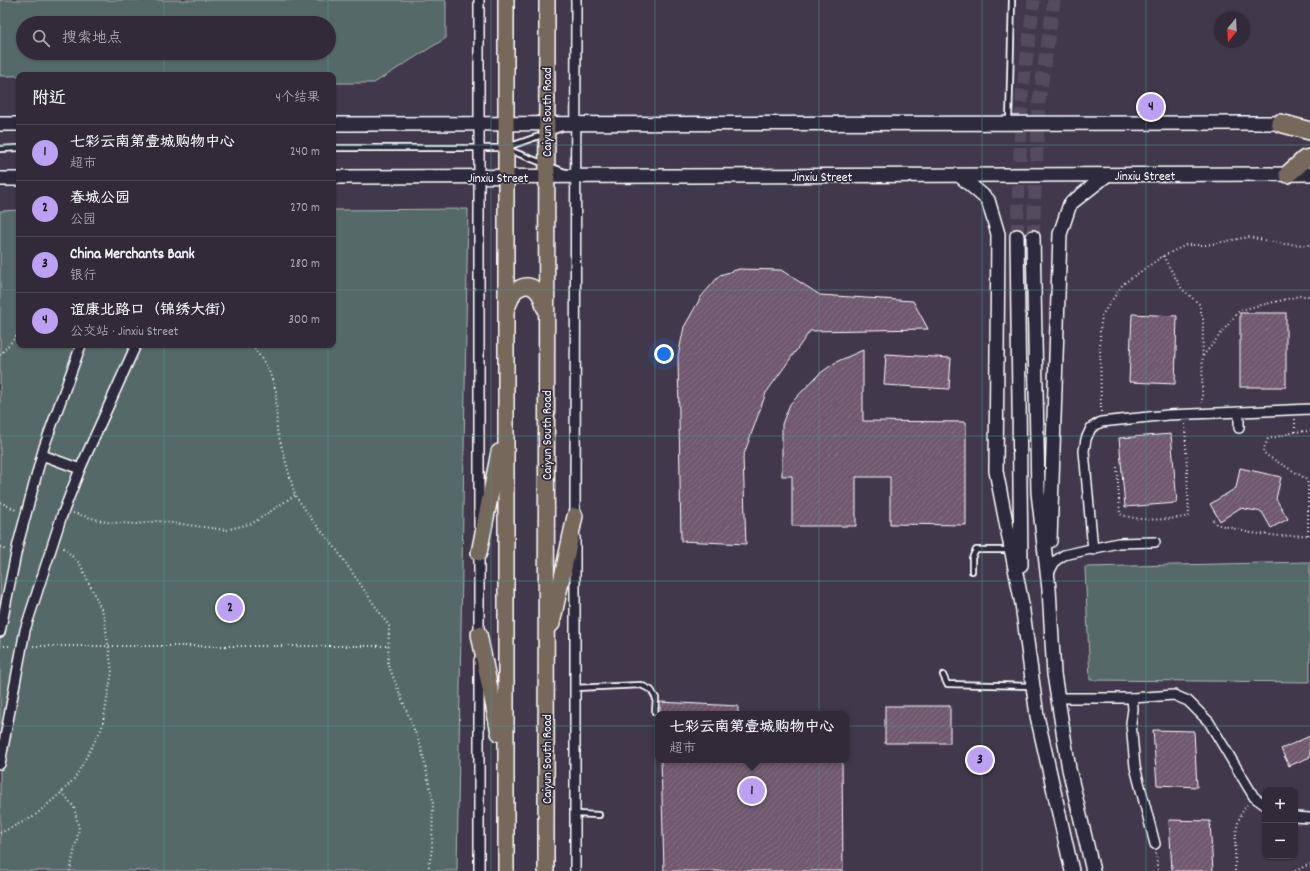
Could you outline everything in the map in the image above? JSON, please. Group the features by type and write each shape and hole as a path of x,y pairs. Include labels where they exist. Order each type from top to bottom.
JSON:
{"highway":[{"path":"1280,123 1310,131"},
{"path":"1288,174 1305,159 1310,158"}],"main road":[{"path":"506,0 506,871"},
{"name":"Caiyun South Road","path":"546,871 547,0"},
{"path":"506,312 514,292 526,286 535,288 542,296 546,313"},
{"path":"479,553 506,420"},
{"path":"546,654 575,516"},
{"path":"479,634 506,764"}],"street":[{"path":"479,0 479,871"},
{"path":"575,871 576,0"},
{"path":"336,124 506,124 546,129 576,123 1310,123"},
{"path":"0,124 16,124"},
{"name":"Jinxiu Street","path":"336,178 506,177 546,170 576,177 1310,174"},
{"path":"1048,589 1060,234 1070,204 1107,175"},
{"path":"960,176 988,200 998,234 996,471 1022,604 1037,716 1072,871"},
{"path":"0,179 16,178"},
{"path":"1017,236 1019,503 1022,604"},
{"path":"1033,237 1038,492 1048,589 1054,674 1069,769 1093,871"},
{"path":"0,632 18,544 42,455 80,348"},
{"path":"0,764 25,630 54,538 80,469 135,348"},
{"path":"1093,550 1084,450 1086,439 1091,428 1102,422 1184,415 1310,409"},
{"path":"1238,428 1239,412"},
{"path":"42,455 80,469"},
{"path":"1049,573 1055,561 1064,555 1118,544 1156,542"},
{"path":"1059,698 1132,698 1174,695 1188,701 1209,722 1254,797 1262,803"},
{"path":"1132,698 1133,709 1131,723 1135,767 1155,844"},
{"path":"1298,816 1310,818"}],"lane":[{"path":"1010,124 1012,0"},
{"path":"336,148 506,148 546,129"},
{"path":"0,148 16,148"},
{"path":"506,148 546,170"},
{"path":"972,571 972,558 976,550 1012,550"},
{"path":"943,675 947,684 1033,686"},
{"path":"575,688 641,685 651,690 656,698 655,711"},
{"path":"576,814 599,815"}],"path":[{"path":"1102,422 1100,330 1102,315 1124,284 1163,256 1186,245 1206,245 1248,237 1284,244 1310,245"},
{"path":"1163,256 1182,289 1199,304 1203,319 1202,414"},
{"path":"1203,356 1240,310 1300,296 1310,296"},
{"path":"0,355 16,336"},
{"path":"254,348 268,368 276,391 277,430 295,495 313,521 334,546 389,626 388,664 421,747 433,801 432,849 428,871"},
{"path":"1117,467 1120,514 1131,519 1170,520 1189,516 1184,415"},
{"path":"1213,520 1216,524 1251,533 1281,536 1309,535 1308,484 1305,478 1266,455 1263,451 1268,439 1295,432 1310,431"},
{"path":"65,508 82,516 106,522 137,524 158,521 226,530 253,523 295,495"},
{"path":"0,502 26,515"},
{"path":"0,832 33,817 62,792 75,778 102,728 112,672 104,615 80,564 54,538"},
{"path":"0,646 389,646"},
{"path":"62,792 74,807 79,829 70,871"},
{"path":"1236,871 1236,836 1240,814 1254,797"},
{"path":"1155,844 1158,871"},
{"path":"1295,871 1310,864"}],"green space":[{"path":"0,0 446,0 446,38 374,83 336,83 336,72 16,72 16,76 0,76"},
{"path":"468,209 457,871 0,871 0,211 16,210 16,348 336,348 336,210"},
{"path":"1310,562 1310,682 1090,680 1085,567"}],"building":[{"path":"739,269 781,270 820,295 913,301 928,329 810,331 766,393 743,457 746,544 681,541 678,356 684,327 701,297 720,275"},
{"path":"1240,313 1286,313 1286,387 1240,387"},
{"path":"1132,314 1177,316 1175,384 1129,382"},
{"path":"863,350 863,421 966,422 966,525 890,524 890,477 856,477 856,526 792,526 792,476 782,476 782,424 790,404 819,374 836,362"},
{"path":"886,354 951,358 949,389 884,385"},
{"path":"1171,434 1177,503 1125,507 1119,438"},
{"path":"1240,468 1281,477 1276,499 1288,519 1271,528 1262,512 1240,508 1220,521 1210,504 1236,488"},
{"path":"660,702 738,706 738,711 660,711"},
{"path":"885,706 950,706 950,743 885,743"},
{"path":"1153,730 1194,731 1197,787 1157,785"},
{"path":"1310,736 1310,757 1289,766 1281,749"},
{"path":"661,763 842,763 843,871 664,871"},
{"path":"1169,820 1210,821 1213,871 1172,871"}],"tunnel":[{"path":"1017,236 1022,96 1034,0"},
{"path":"1033,237 1039,101 1054,0"}],"place":[{"name":"谊康北路口（锦绣大街）","path":"1151,107"},
{"name":"春城公园","path":"230,608"},
{"name":"China Merchants Bank","path":"980,760"},
{"name":"七彩云南第壹城购物中心","path":"752,791"}]}
